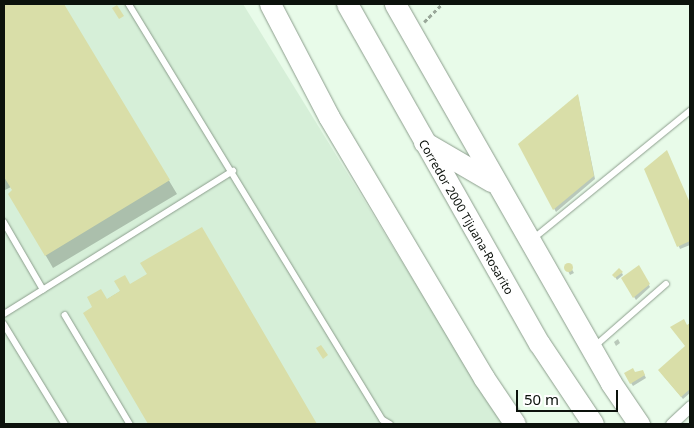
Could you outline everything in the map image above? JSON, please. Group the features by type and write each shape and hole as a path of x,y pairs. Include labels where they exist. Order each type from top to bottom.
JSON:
{"highway":[{"path":"256,4 329,117 492,389 515,424"},
{"path":"270,4 329,117"},
{"name":"Corredor 2000 Tijuana-Rosarito","path":"347,4 539,343 594,424"},
{"path":"395,4 591,349 638,424"},
{"path":"424,142 447,153 496,184"},
{"path":"492,389 500,424"}],"street":[{"path":"672,424 690,406"}],"lane":[{"path":"129,4 234,171 383,420 390,424"},
{"path":"530,242 690,111"},
{"path":"4,314 234,171"},
{"path":"4,222 44,289"},
{"path":"591,349 666,284"},
{"path":"65,315 130,424"},
{"path":"4,324 65,424"}],"path":[{"path":"412,34 442,4"}],"shaded area":[{"path":"4,4 243,4 502,424 4,424"}],"building":[{"path":"4,4 64,4 170,180 45,256 8,194 12,190 4,177"},
{"path":"117,5 124,16 119,19 112,8"},
{"path":"578,94 594,176 553,210 518,144"},
{"path":"667,150 690,203 690,241 677,247 644,169"},
{"path":"202,227 317,424 148,424 83,313 92,307 87,297 101,289 107,299 120,291 114,281 125,275 130,284 147,274 140,263"},
{"path":"568,262 573,267 568,272 563,267"},
{"path":"639,265 650,284 633,298 621,278"},
{"path":"619,268 623,272 615,278 612,275"},
{"path":"684,319 687,325 690,323 690,389 681,397 658,370 685,346 670,327"},
{"path":"321,345 328,355 323,359 316,348"},
{"path":"633,368 635,372 643,370 645,375 630,384 624,373"}]}
